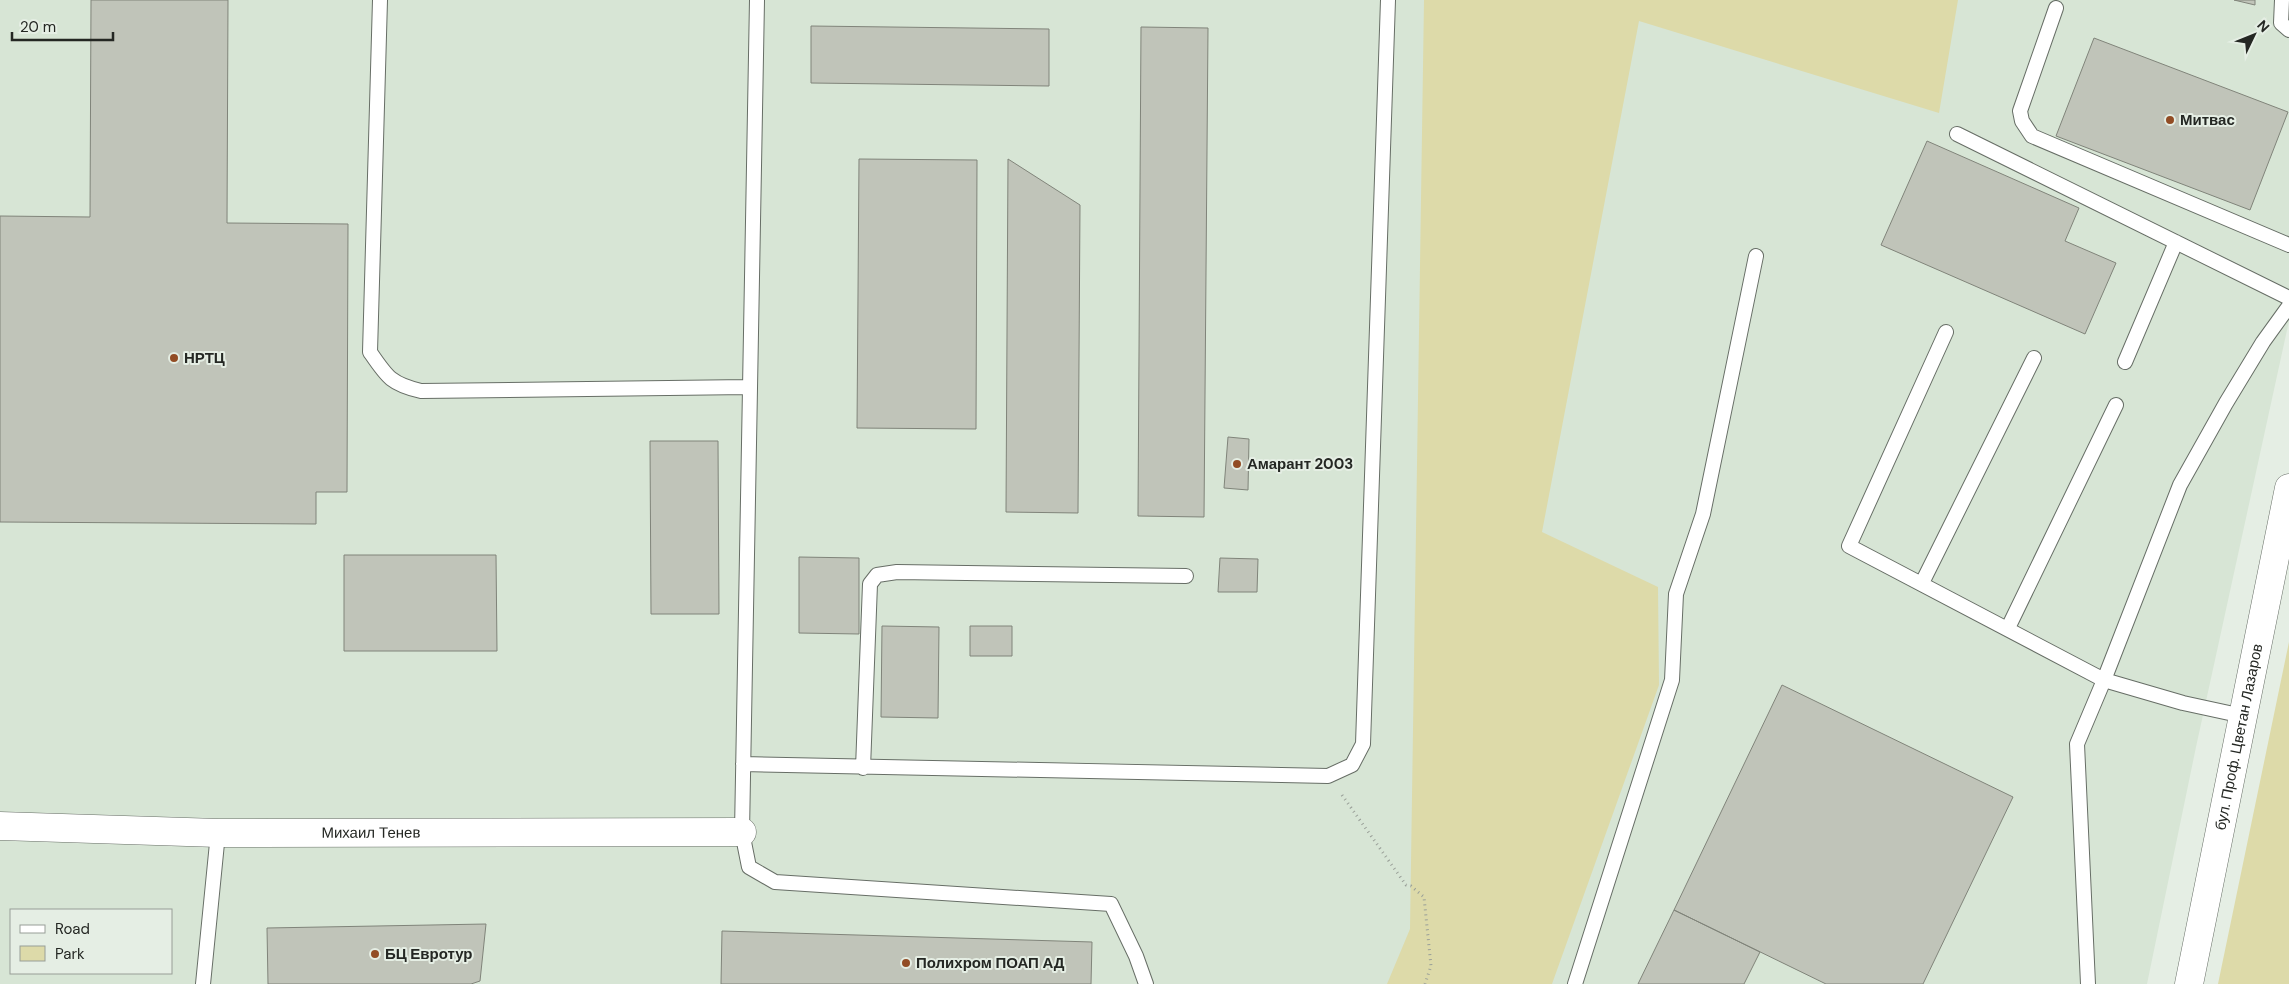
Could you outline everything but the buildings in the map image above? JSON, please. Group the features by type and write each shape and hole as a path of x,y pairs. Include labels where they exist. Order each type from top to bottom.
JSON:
{"street":[{"name":"бул. Проф. Цветан Лазаров","path":"2189,984 2289,488"},
{"name":"Михаил Тенев","path":"0,826 218,833 742,832"}],"lane":[{"path":"380,0 370,352 383,371 398,386 420,391 748,387"},
{"path":"757,0 748,387 742,832 749,867 775,882 1111,904 1136,956 1146,984"},
{"path":"743,764 863,768 1328,776 1352,765 1363,744 1388,0"},
{"path":"2282,0 2281,23 2289,30"},
{"path":"2056,8 2020,111 2022,121 2032,136 2289,245"},
{"path":"1957,134 2289,298"},
{"path":"2125,362 2176,242"},
{"path":"1574,984 1672,680 1676,594 1704,514 1756,256"},
{"path":"2088,984 2077,744 2180,485 2263,342 2289,306"},
{"path":"1946,332 1849,546 2104,680 2183,703 2243,716"},
{"path":"1922,583 2034,358"},
{"path":"2008,628 2116,405"},
{"path":"863,768 870,584 877,575 897,572 1186,576"},
{"path":"203,984 218,833"}],"path":[{"path":"1328,776 1406,885 1411,886 1424,897 1431,966 1425,984"}],"shaded area":[{"path":"0,0 2289,0 2289,321 2196,747 2147,984 0,984"}],"green space":[{"path":"1424,0 1958,0 1939,113 1639,21 1542,532 1658,587 1659,685 1552,984 1387,984 1410,929"},
{"path":"2289,642 2289,984 2218,984"}],"place":[{"name":"Митвас","path":"2170,120"},
{"name":"НРТЦ","path":"174,358"},
{"name":"Амарант 2003","path":"1237,464"},
{"name":"БЦ Евротур","path":"375,954"},
{"name":"Полихром ПОАП АД","path":"906,963"}]}
